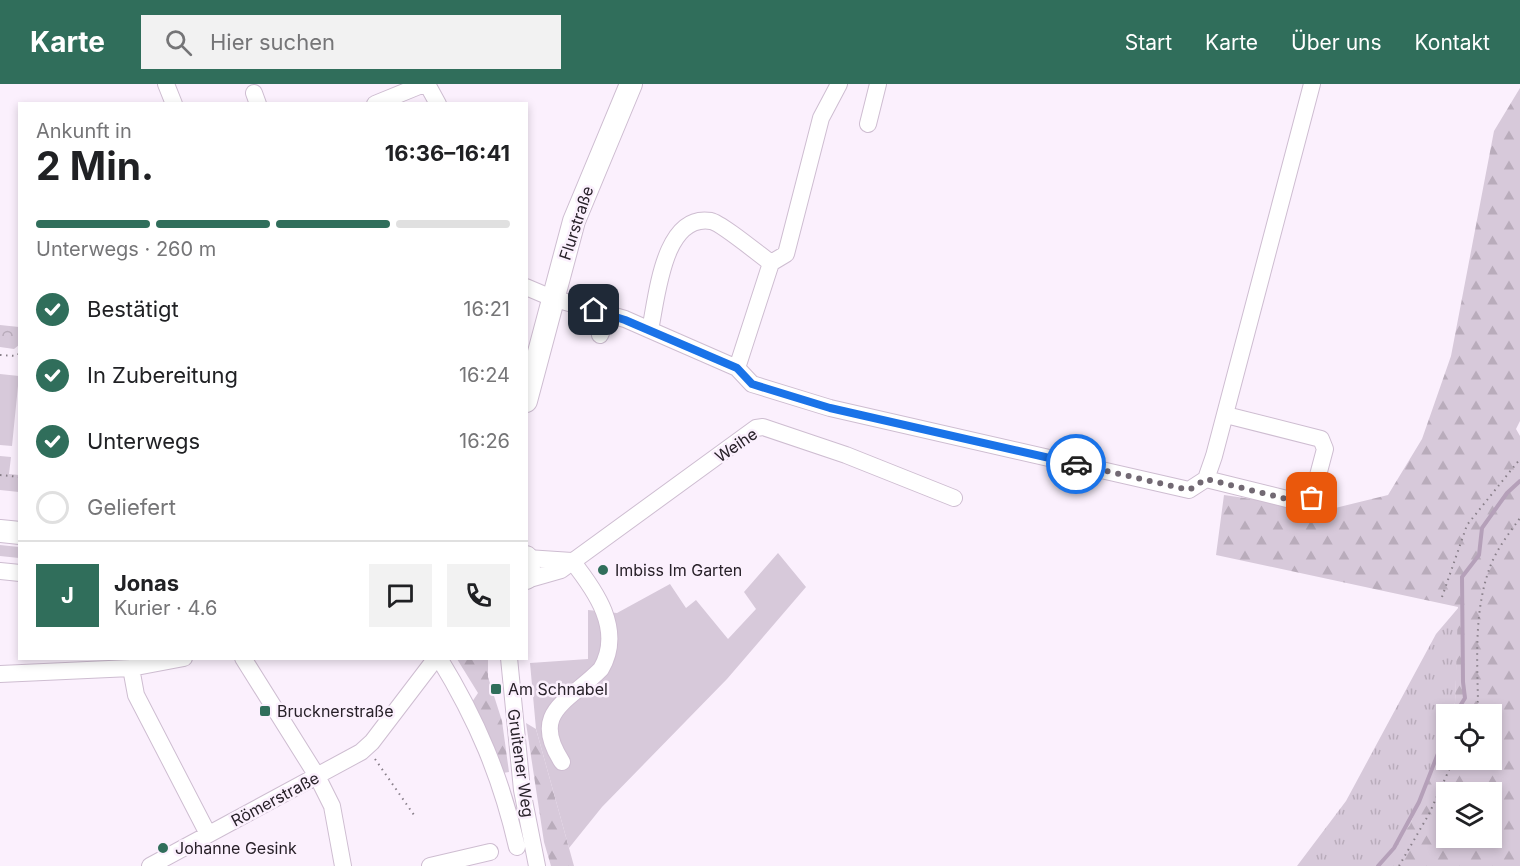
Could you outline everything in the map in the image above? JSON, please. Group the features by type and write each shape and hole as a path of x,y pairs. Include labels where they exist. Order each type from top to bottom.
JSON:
{"main road":[{"name":"Flurstraße","path":"528,393 574,221 631,84"},
{"path":"0,531 18,533"}],"street":[{"path":"166,84 173,102"},
{"path":"380,102 426,84 437,102"},
{"path":"737,368 771,263 786,254 821,118 840,84"},
{"path":"868,124 878,84"},
{"path":"528,287 552,298 650,330 737,368 752,384 830,408 1189,490 1206,479 1226,415 1312,84"},
{"path":"650,330 665,258 680,232 693,221 713,221 771,263"},
{"path":"600,335 609,315"},
{"path":"1206,479 1299,502 1312,498 1325,449 1321,439 1226,415"},
{"name":"Weihe","path":"528,578 561,570 645,501 742,440 750,431 763,427 846,455 954,498"},
{"path":"528,557 572,561 598,594 605,612 608,653 601,669 551,717 548,739 562,762"},
{"path":"0,571 18,573"},
{"path":"0,674 54,664 131,668 173,660"},
{"path":"244,660 317,776 334,813 343,866"},
{"name":"Römerstraße","path":"150,866 367,747 435,660"},
{"name":"Römerstraße","path":"438,660 483,740 505,796 517,848"},
{"name":"Gruitener Weg","path":"510,660 522,790 537,866"},
{"path":"131,668 136,695 208,834"},
{"path":"430,866 490,852"}],"path":[{"path":"0,355 18,354"},
{"path":"1442,597 1467,525 1520,459"},
{"path":"0,475 18,477"},
{"path":"1477,704 1480,614 1486,585 1492,562 1520,518"},
{"path":"367,747 414,815"},
{"path":"1399,866 1429,814 1449,770"}],"green space":[{"path":"1520,88 1520,421 1516,429 1520,436 1520,866 1377,866 1410,825 1436,755 1436,770 1502,770 1502,704 1455,704 1458,607 1216,555 1224,495 1327,510 1388,495 1422,439 1451,356 1494,131"},
{"path":"0,325 18,327 18,346 14,349 0,347"},
{"path":"0,374 18,376 12,446 0,445"},
{"path":"0,456 11,457 9,474 18,475 18,492 0,490"},
{"path":"0,545 18,547 18,558 0,556"},
{"path":"778,553 806,587 727,679 602,807 569,848 536,729 530,663 588,659 588,610 617,613 670,584 686,608 696,600 728,639 756,609 744,592"},
{"path":"1459,607 1455,703 1436,704 1436,755 1410,825 1377,866 1297,866 1346,801 1436,634"},
{"path":"458,660 488,660 488,677 502,721 509,772 503,773 472,702 478,693"},
{"path":"526,723 536,729 574,866 551,866 544,842"}],"waterway":[{"path":"1461,704 1465,698 1462,577 1479,555 1482,528 1507,493 1520,481"},
{"path":"1378,866 1394,848 1419,802 1436,759"}],"way so far":[{"path":"1076,464 1189,490 1206,479 1299,502 1312,498"}],"place":[{"name":"Imbiss Im Garten","path":"603,570"},
{"name":"Am Schnabel","path":"496,689"},
{"name":"Brucknerstraße","path":"265,711"},
{"name":"Johanne Gesink","path":"163,848"}],"route":[{"path":"594,310 625,320 737,368 752,384 830,408 1076,464"}]}
